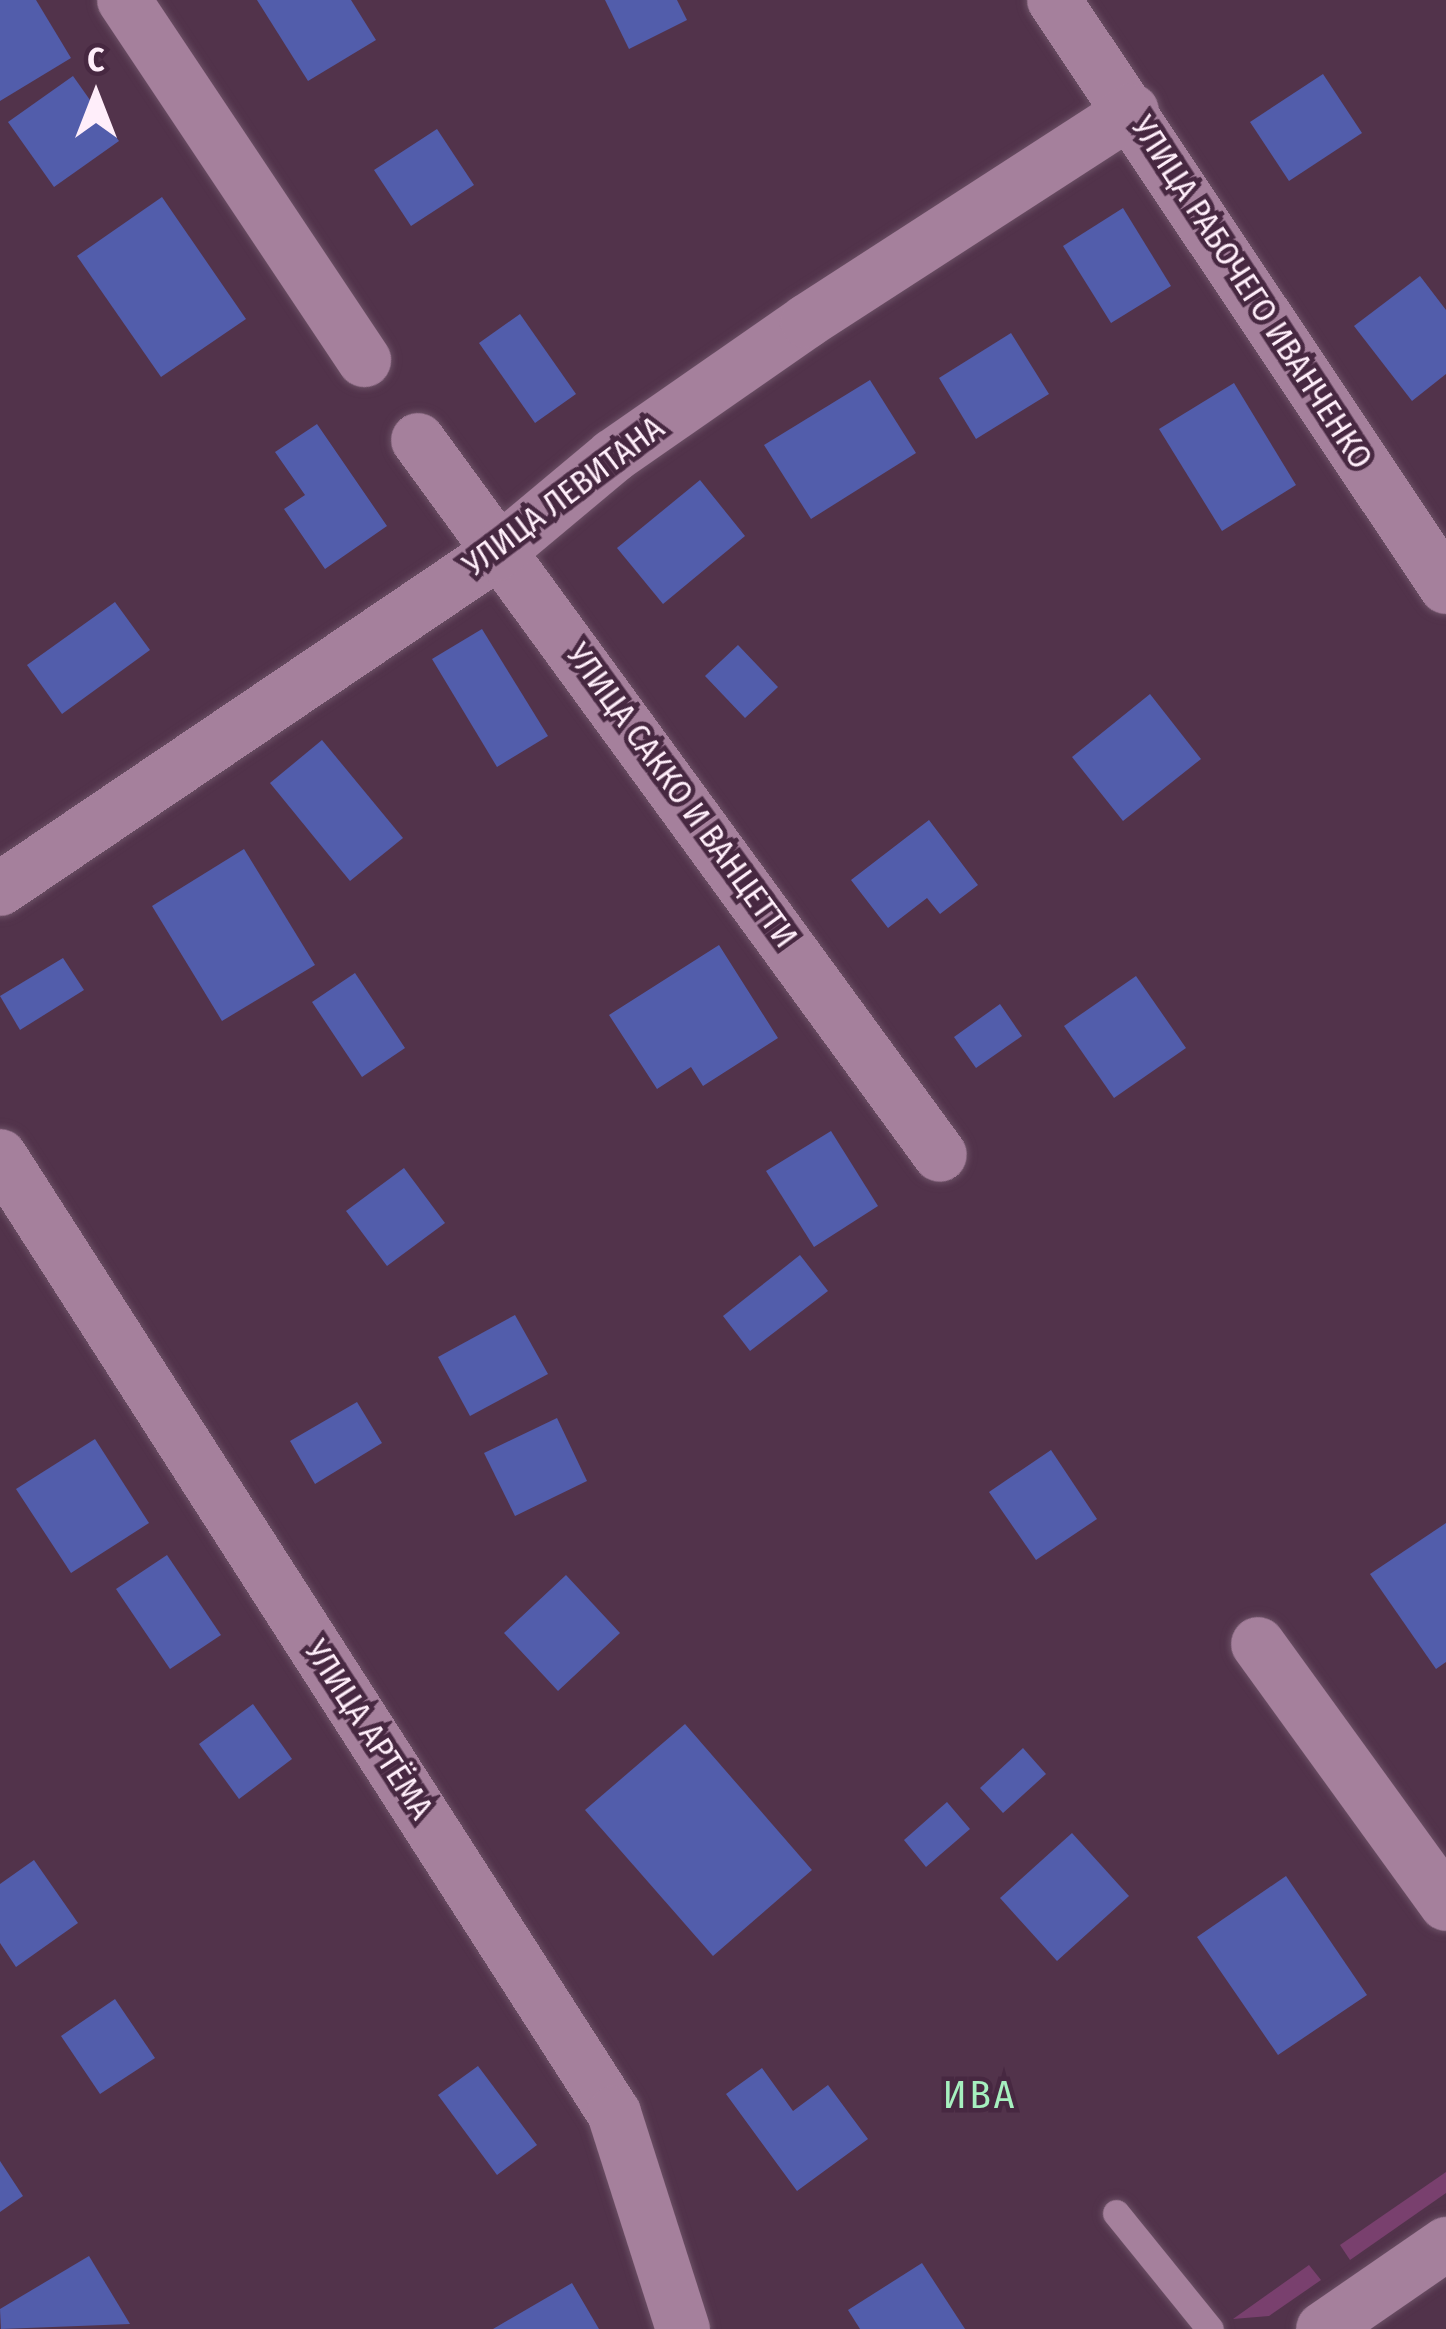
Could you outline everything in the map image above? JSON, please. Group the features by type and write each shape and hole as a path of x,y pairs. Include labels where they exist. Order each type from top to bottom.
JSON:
{"street":[{"path":"124,0 364,360"},
{"name":"УЛИЦА РАБОЧЕГО ИВАНЧЕНКО","path":"1054,0 1446,587"},
{"name":"УЛИЦА ЛЕВИТАНА","path":"0,889 496,554 613,456 768,348 1132,111"},
{"name":"УЛИЦА САККО И ВАНЦЕТТИ","path":"418,440 496,554 563,632 940,1155"},
{"name":"УЛИЦА АРТЁМА","path":"0,1156 614,2113 683,2329"},
{"path":"1258,1644 1446,1904"},
{"path":"1323,2329 1446,2244"}],"lane":[{"path":"1117,2213 1210,2329"}],"shaded area":[{"path":"1446,2172 1446,2193 1350,2260 1340,2245"},
{"path":"1309,2265 1321,2280 1269,2316 1233,2319"}],"building":[{"path":"0,0 36,0 71,58 0,101"},
{"path":"257,0 351,0 376,40 308,81"},
{"path":"605,0 677,0 687,20 629,49"},
{"path":"1323,74 1362,133 1289,181 1250,122"},
{"path":"73,76 119,141 54,187 8,122"},
{"path":"437,129 474,185 411,226 374,170"},
{"path":"162,197 246,319 161,377 77,256"},
{"path":"1123,208 1171,286 1111,323 1063,246"},
{"path":"1420,276 1446,310 1446,374 1412,401 1354,326"},
{"path":"520,314 576,394 535,423 479,343"},
{"path":"1011,333 1049,394 976,439 939,378"},
{"path":"870,380 916,453 811,519 764,445"},
{"path":"1234,383 1296,485 1222,531 1159,429"},
{"path":"317,424 387,526 325,569 284,509 305,495 275,452"},
{"path":"700,480 745,536 663,604 617,548"},
{"path":"115,602 150,650 62,714 27,665"},
{"path":"482,629 548,736 497,767 432,659"},
{"path":"738,645 778,687 745,718 705,676"},
{"path":"1150,694 1201,759 1123,821 1072,757"},
{"path":"322,740 403,838 350,881 270,783"},
{"path":"929,820 978,885 940,914 927,898 888,928 851,880"},
{"path":"244,849 315,965 222,1021 152,906"},
{"path":"719,945 778,1038 703,1086 691,1067 657,1089 609,1015"},
{"path":"63,958 84,990 20,1030 0,996"},
{"path":"355,973 405,1048 362,1077 312,1002"},
{"path":"1136,976 1186,1048 1114,1098 1064,1026"},
{"path":"1000,1004 1022,1036 976,1068 954,1037"},
{"path":"831,1131 878,1206 814,1247 766,1171"},
{"path":"404,1168 445,1223 387,1266 346,1211"},
{"path":"800,1255 828,1291 750,1351 723,1316"},
{"path":"515,1315 548,1374 470,1416 438,1357"},
{"path":"357,1402 382,1443 315,1484 290,1441"},
{"path":"557,1418 587,1481 515,1516 484,1453"},
{"path":"95,1439 149,1523 71,1573 16,1489"},
{"path":"1051,1450 1097,1519 1036,1560 989,1492"},
{"path":"1446,1523 1446,1662 1436,1669 1370,1574"},
{"path":"167,1555 221,1635 170,1669 116,1589"},
{"path":"566,1575 620,1633 558,1691 504,1633"},
{"path":"253,1704 292,1759 239,1799 199,1744"},
{"path":"685,1724 812,1870 713,1956 585,1810"},
{"path":"1023,1748 1046,1774 1003,1813 980,1788"},
{"path":"947,1802 970,1829 926,1867 904,1840"},
{"path":"1072,1833 1129,1896 1057,1961 1000,1898"},
{"path":"34,1860 78,1923 16,1967 0,1943 0,1884"},
{"path":"1286,1876 1367,1995 1278,2055 1197,1937"},
{"path":"115,1999 155,2058 100,2094 61,2036"},
{"path":"478,2066 537,2145 497,2175 438,2095"},
{"path":"762,2068 793,2111 828,2085 868,2139 797,2191 726,2094"},
{"path":"0,2161 23,2196 0,2212"},
{"path":"89,2256 130,2324 1,2329 0,2309"},
{"path":"922,2263 965,2329 860,2329 848,2310"},
{"path":"572,2283 599,2329 493,2329"}],"district":[{"name":"ИВА","path":"980,2095"}]}
